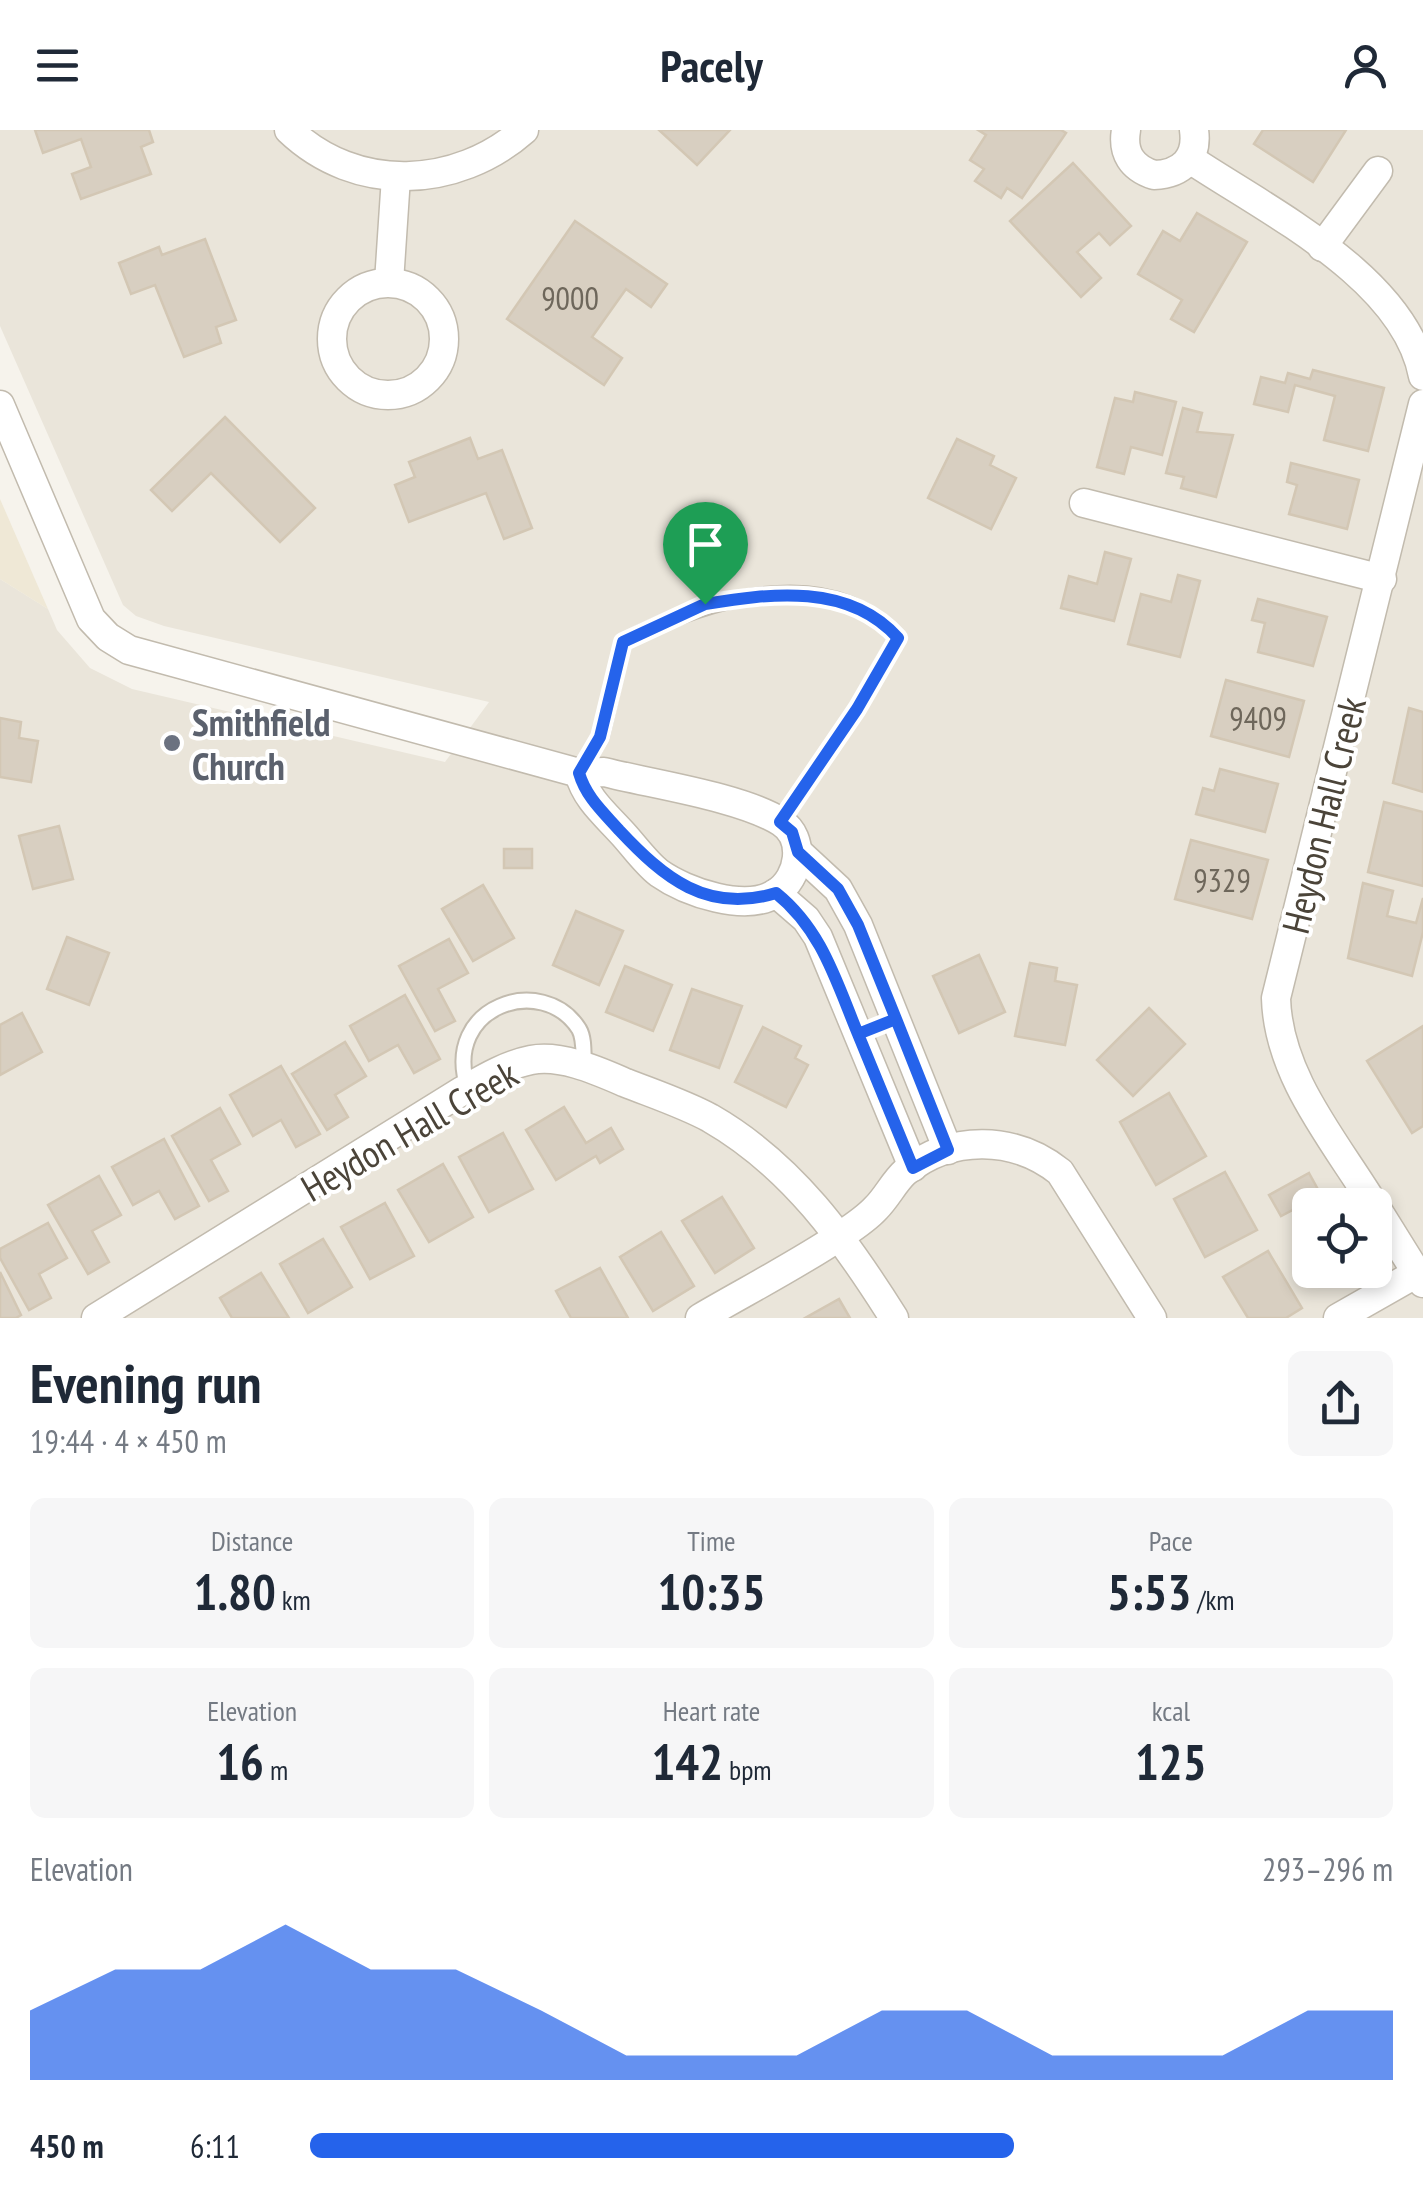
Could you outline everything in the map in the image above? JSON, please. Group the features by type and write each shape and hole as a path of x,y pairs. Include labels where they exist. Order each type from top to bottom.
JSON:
{"street":[{"path":"289,130 329,158 396,177 458,170 492,154 524,130"},
{"path":"1126,130 1125,148 1141,170 1168,175 1190,159 1196,146 1194,130"},
{"path":"1190,159 1322,247 1389,302 1419,353 1423,376"},
{"path":"1322,247 1378,171"},
{"path":"389,282 396,177"},
{"path":"389,282 411,287 429,299 441,318 445,339 440,361 428,379 410,391 388,395 366,390 348,378 336,360 332,338 337,316 349,298 367,286 389,282"},
{"name":"Heydon Hall Creek","path":"1364,1188 1288,1067 1277,1029 1276,998 1423,404"},
{"path":"0,406 91,619 108,637 129,650 579,773 604,772 750,809 780,822 792,832 798,852 795,867 776,893 750,901 728,899 659,873 584,791 579,773"},
{"path":"1084,502 1382,578"},
{"path":"798,852 838,889 858,925 948,1150"},
{"path":"776,893 818,936 913,1168"},
{"name":"Heydon Hall Creek","path":"96,1318 468,1088 533,1059 584,1068 710,1118 765,1156 815,1204 894,1318"},
{"path":"700,1318 876,1210 913,1168 948,1150 1009,1145 1038,1154 1060,1172 1152,1318"},
{"name":"Heydon Hall Creek","path":"1392,1233 1420,1278"},
{"path":"1338,1318 1420,1278"}],"lane":[{"path":"579,773 600,737 623,642 705,604 763,594 823,597 878,616 898,638 857,709 780,822"},
{"path":"468,1088 460,1062 463,1044 472,1025 506,1004 528,1001 550,1005 570,1019 580,1032 584,1068"},
{"path":"858,1034 896,1019"}],"shaded area":[{"path":"0,130 1423,130 1423,1318 0,1318 0,579 48,609 57,630 90,668 132,689 445,762 489,702 164,626 136,616 123,605 0,326"},
{"path":"0,499 48,609 0,579"}],"building":[{"path":"35,130 149,130 153,142 141,147 151,174 81,199 72,174 91,167 81,139 43,153"},
{"path":"659,130 730,130 697,165"},
{"path":"978,130 1066,133 1022,198 1007,188 1001,198 975,181 984,169 970,160 986,135"},
{"path":"1263,130 1346,130 1313,182 1254,144"},
{"path":"1073,163 1131,226 1110,245 1099,233 1077,252 1101,278 1081,297 1010,221"},
{"path":"1197,213 1247,242 1194,332 1171,319 1182,300 1138,274 1163,231 1180,241"},
{"path":"575,221 667,284 651,307 626,289 592,337 622,358 604,385 507,319"},
{"path":"205,239 236,320 216,327 221,343 184,357 155,285 131,294 119,263 159,247 162,255"},
{"path":"1313,370 1384,388 1368,451 1324,440 1335,396 1295,385 1288,412 1254,404 1261,377 1285,383 1288,373 1310,379"},
{"path":"1135,392 1176,402 1162,455 1131,447 1124,474 1097,467 1115,398 1133,402"},
{"path":"1183,408 1202,413 1197,432 1233,435 1216,497 1181,488 1184,477 1166,473"},
{"path":"225,417 315,508 280,542 211,473 172,511 151,490"},
{"path":"470,438 478,459 502,450 532,528 504,539 486,493 409,522 395,485 415,477 409,462"},
{"path":"957,439 994,456 990,465 1016,478 991,529 928,498"},
{"path":"1291,463 1359,480 1347,529 1289,514 1297,485 1287,482"},
{"path":"1105,552 1131,559 1114,621 1061,608 1069,576 1097,584"},
{"path":"1178,575 1200,581 1180,657 1128,644 1141,594 1171,602"},
{"path":"1258,599 1327,617 1313,666 1258,652 1265,623 1252,620"},
{"path":"1226,680 1304,701 1289,757 1211,736"},
{"path":"1409,708 1423,712 1423,792 1393,783"},
{"path":"0,718 21,722 19,738 38,741 31,782 0,777"},
{"path":"1220,769 1278,784 1265,832 1196,814 1203,788 1214,791"},
{"path":"1384,802 1423,812 1423,886 1368,872"},
{"path":"59,826 73,879 33,889 19,836"},
{"path":"1191,840 1268,860 1252,919 1175,899"},
{"path":"504,849 532,849 532,868 504,868"},
{"path":"1363,883 1393,891 1387,916 1416,923 1423,898 1423,932 1412,976 1348,958"},
{"path":"483,885 514,938 473,961 442,909"},
{"path":"576,911 623,931 599,985 553,965"},
{"path":"67,937 109,953 89,1005 47,989"},
{"path":"449,939 468,973 438,989 455,1021 435,1031 399,966"},
{"path":"979,955 1005,1012 959,1033 933,976"},
{"path":"1030,963 1057,968 1055,981 1077,985 1065,1045 1015,1036"},
{"path":"625,966 672,985 653,1031 606,1012"},
{"path":"692,989 742,1006 719,1068 670,1050"},
{"path":"405,995 440,1059 414,1073 398,1045 369,1061 350,1026"},
{"path":"1149,1008 1185,1044 1133,1096 1097,1060"},
{"path":"22,1013 42,1052 0,1075 0,1025"},
{"path":"1423,1026 1423,1126 1412,1133 1367,1061"},
{"path":"763,1027 801,1046 795,1058 808,1065 786,1107 735,1082"},
{"path":"345,1042 366,1076 335,1095 348,1117 327,1130 292,1074"},
{"path":"281,1066 320,1134 296,1147 281,1120 253,1136 230,1095"},
{"path":"1169,1093 1206,1156 1156,1185 1120,1122"},
{"path":"564,1107 586,1143 611,1128 623,1149 600,1163 596,1156 556,1180 526,1130"},
{"path":"220,1108 240,1144 211,1160 228,1191 209,1201 172,1136"},
{"path":"503,1133 533,1189 489,1212 459,1157"},
{"path":"164,1139 199,1206 175,1219 159,1191 133,1205 112,1167"},
{"path":"443,1164 473,1217 429,1242 398,1190"},
{"path":"1225,1172 1257,1230 1205,1257 1174,1199"},
{"path":"1309,1173 1317,1188 1292,1188 1292,1210 1281,1216 1269,1195"},
{"path":"99,1176 121,1215 92,1231 109,1262 88,1274 48,1205"},
{"path":"722,1197 754,1248 715,1273 682,1221"},
{"path":"385,1203 414,1256 370,1279 341,1227"},
{"path":"48,1223 67,1258 39,1274 51,1298 29,1310 0,1258 0,1249"},
{"path":"661,1232 694,1286 653,1311 620,1257"},
{"path":"323,1239 352,1287 308,1313 280,1264"},
{"path":"1268,1251 1302,1308 1286,1318 1248,1318 1223,1277"},
{"path":"600,1268 628,1318 571,1318 556,1291"},
{"path":"0,1272 21,1315 16,1318 0,1318"},
{"path":"261,1273 289,1318 232,1318 220,1298"},
{"path":"839,1299 850,1318 805,1318"}],"place":[{"name":"Smithfield Church","path":"172,743"}],"route":[{"path":"705,604 623,642 600,737 579,773 584,791 659,873 692,889 728,899 750,901 776,893 792,906 818,936 858,1034 896,1019 948,1150 937,1152 913,1168 858,1034 896,1019 858,925 838,889 798,852 792,832 780,822 857,709 898,638 878,616 823,597 763,594 705,604"}]}
